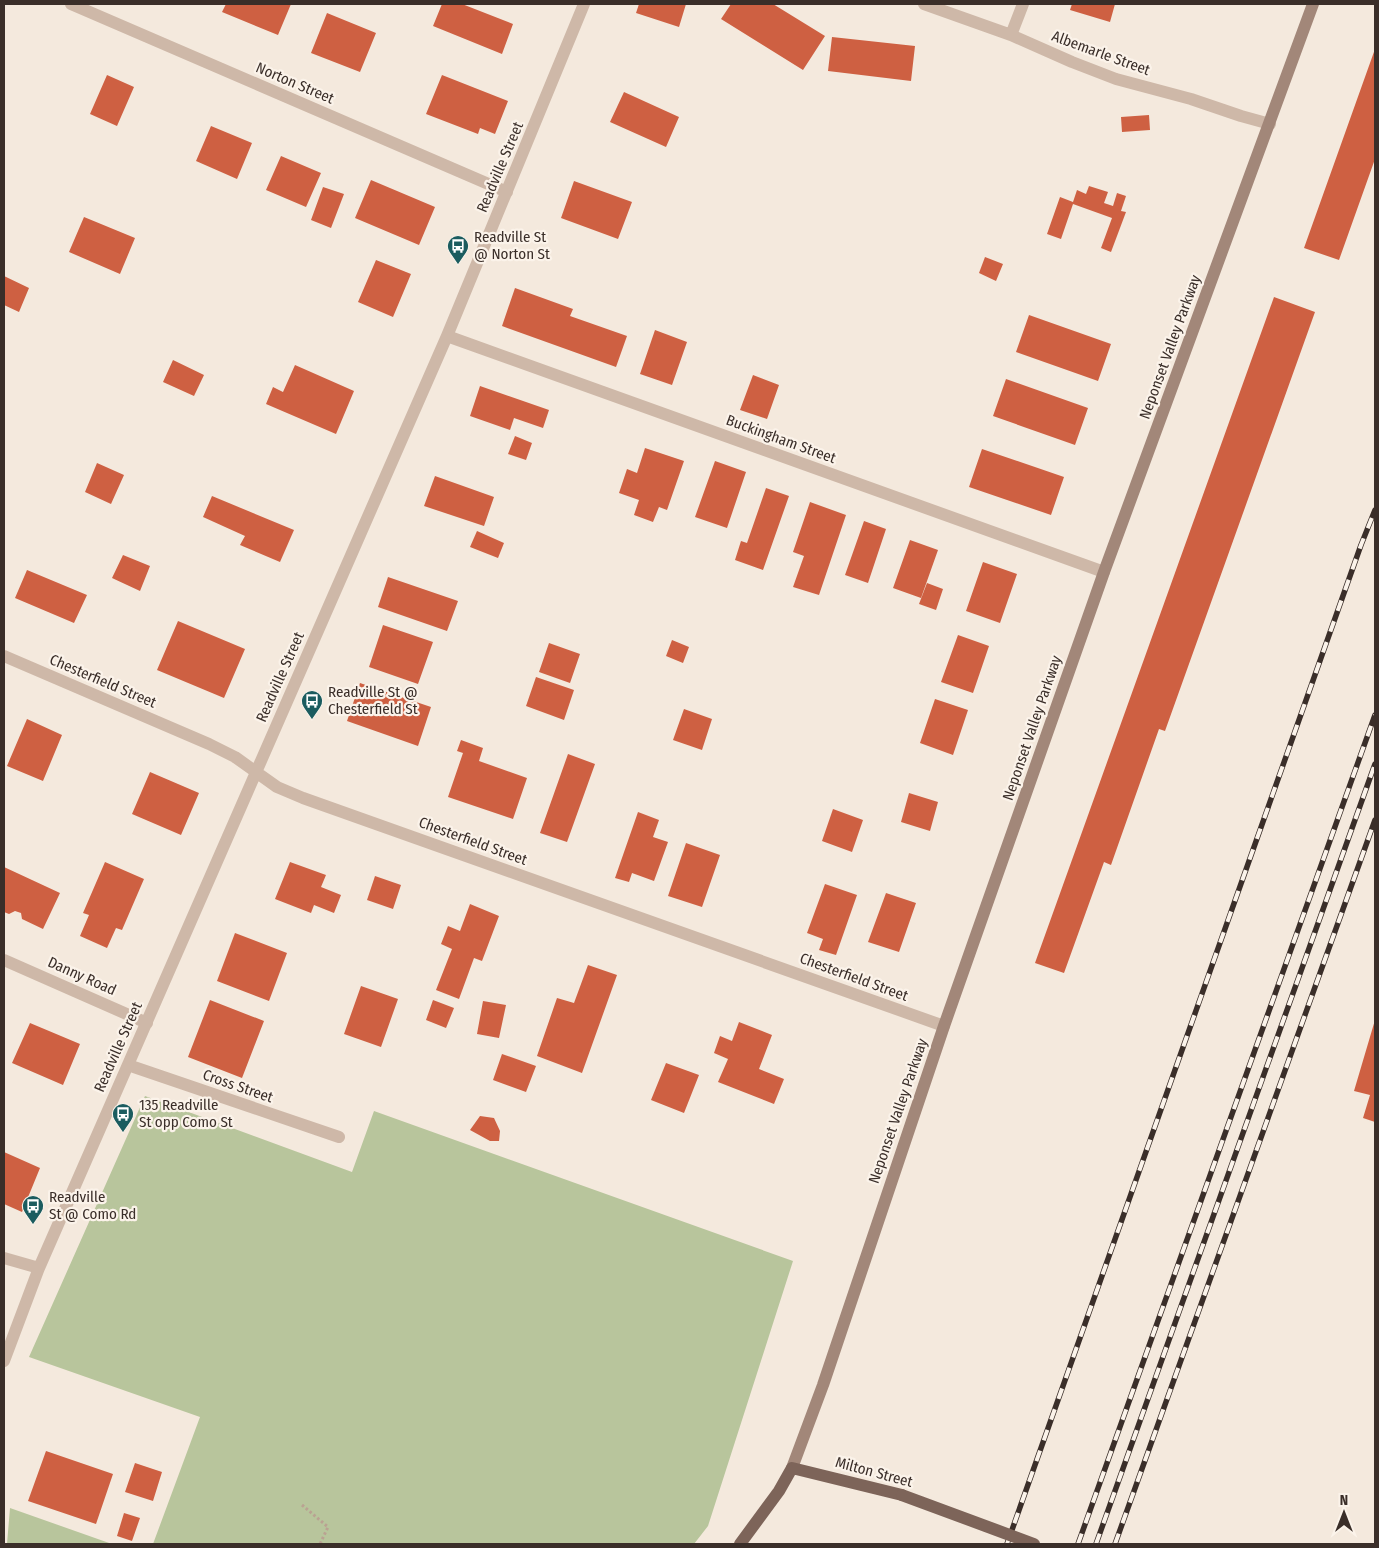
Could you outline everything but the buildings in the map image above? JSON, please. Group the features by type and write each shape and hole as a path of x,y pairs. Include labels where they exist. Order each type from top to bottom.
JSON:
{"main road":[{"name":"Neponset Valley Parkway","path":"792,1468 826,1375 944,1026 1104,572 1313,4"},
{"name":"Milton Street","path":"792,1468 902,1495 1034,1544"},
{"path":"740,1544 774,1498 792,1468"}],"street":[{"name":"Norton Street","path":"71,4 506,192"},
{"name":"Readville Street","path":"4,1361 39,1268 448,336 584,4"},
{"name":"Albemarle Street","path":"924,4 1011,35 1116,79 1191,99 1270,124"},
{"path":"1011,35 1023,4"},
{"name":"Buckingham Street","path":"448,336 1104,572"},
{"name":"Chesterfield Street","path":"4,656 209,744 235,757 277,787 303,798 944,1026"},
{"name":"Danny Road","path":"4,960 147,1022"},
{"name":"Cross Street","path":"128,1065 339,1136"},
{"path":"4,1258 39,1268"}],"path":[{"path":"302,1505 328,1527 320,1544"}],"green space":[{"path":"145,1096 352,1172 374,1111 793,1261 708,1526 694,1544 153,1544 200,1417 29,1357"},
{"path":"10,1508 112,1544 7,1544"}],"railway":[{"path":"1007,1544 1375,510"},
{"path":"1078,1544 1375,715"},
{"path":"1096,1544 1375,764"},
{"path":"1115,1544 1375,820"}],"place":[{"name":"Readville St @ Norton St","path":"458,265"},
{"name":"Readville St @ Chesterfield St","path":"312,720"},
{"name":"135 Readville St opp Como St","path":"123,1133"},
{"name":"Readville St @ Como Rd","path":"33,1225"}]}
